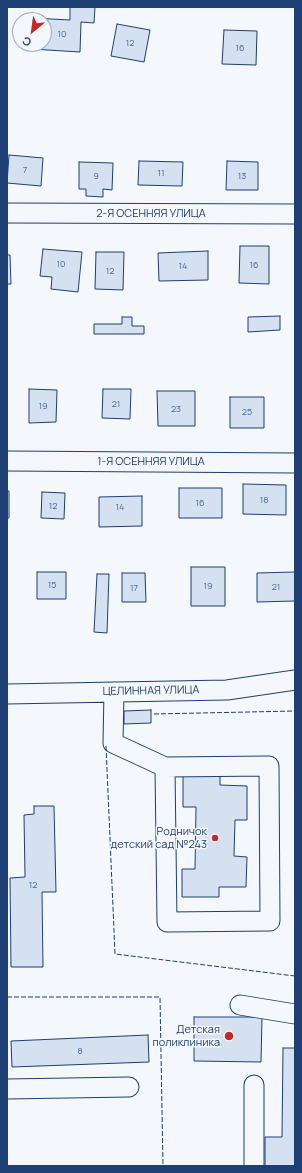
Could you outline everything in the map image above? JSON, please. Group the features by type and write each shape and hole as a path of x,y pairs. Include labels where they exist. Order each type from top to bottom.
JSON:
{"street":[{"name":"2-Я ОСЕННЯЯ УЛИЦА","path":"7,213 295,214"},
{"name":"1-Я ОСЕННЯЯ УЛИЦА","path":"7,461 295,463"},
{"name":"ЦЕЛИННАЯ УЛИЦА","path":"7,694 228,690 295,680"},
{"path":"114,692 113,743 166,767 269,766 270,921 167,922 166,767"},
{"path":"240,1005 295,1014"},
{"path":"254,1085 254,1166"},
{"path":"7,1089 129,1087"}],"building":[{"path":"70,7 95,7 94,23 81,22 80,52 52,50 52,19 70,20"},
{"path":"117,24 150,30 144,62 111,56"},
{"path":"224,30 257,31 256,65 222,64"},
{"path":"9,155 43,158 41,186 7,183"},
{"path":"139,161 183,162 182,186 138,185"},
{"path":"227,161 258,162 258,190 226,190"},
{"path":"79,162 113,163 112,190 103,189 103,197 86,196 86,189 79,189"},
{"path":"240,246 269,246 269,284 239,283"},
{"path":"43,249 82,252 78,292 51,289 52,277 40,276"},
{"path":"208,251 208,280 159,281 158,253"},
{"path":"96,252 124,252 123,290 95,289"},
{"path":"7,255 10,255 11,284 7,284"},
{"path":"280,316 280,330 248,332 248,317"},
{"path":"122,317 132,317 132,326 144,326 144,334 94,334 94,324 122,324"},
{"path":"29,389 57,390 56,422 29,423"},
{"path":"103,389 131,389 130,419 102,418"},
{"path":"157,391 195,391 195,426 158,426"},
{"path":"230,397 264,397 264,428 230,428"},
{"path":"243,484 286,485 286,515 243,514"},
{"path":"179,488 222,488 222,518 179,518"},
{"path":"7,491 9,491 9,518 7,518"},
{"path":"42,492 65,493 64,519 41,518"},
{"path":"142,496 142,526 99,527 99,497"},
{"path":"191,567 225,567 225,606 191,606"},
{"path":"37,572 66,572 66,599 37,599"},
{"path":"295,572 295,601 257,602 257,573"},
{"path":"122,573 145,573 146,602 122,602"},
{"path":"97,574 109,574 107,633 94,632"},
{"path":"151,710 151,723 124,724 124,711"},
{"name":"Родничок детский сад №243","path":"183,775 220,776 220,785 247,786 247,820 235,820 234,856 247,857 246,887 219,887 219,897 182,897 182,869 195,869 196,807 183,807"},
{"path":"34,806 54,806 56,892 42,892 43,967 11,967 10,878 25,877 24,815 34,814"},
{"path":"194,1017 262,1017 261,1062 194,1061"},
{"path":"148,1035 149,1062 12,1067 11,1041"},
{"path":"283,1048 295,1048 295,1166 265,1166 265,1137 282,1137"}],"fence":[{"path":"154,714 295,711"},
{"path":"106,746 115,954 295,976"},
{"path":"7,997 160,997 163,1166"}],"place":[{"name":"Родничок детский сад №243","path":"215,838"},
{"name":"Детская поликлиника","path":"229,1036"}]}
